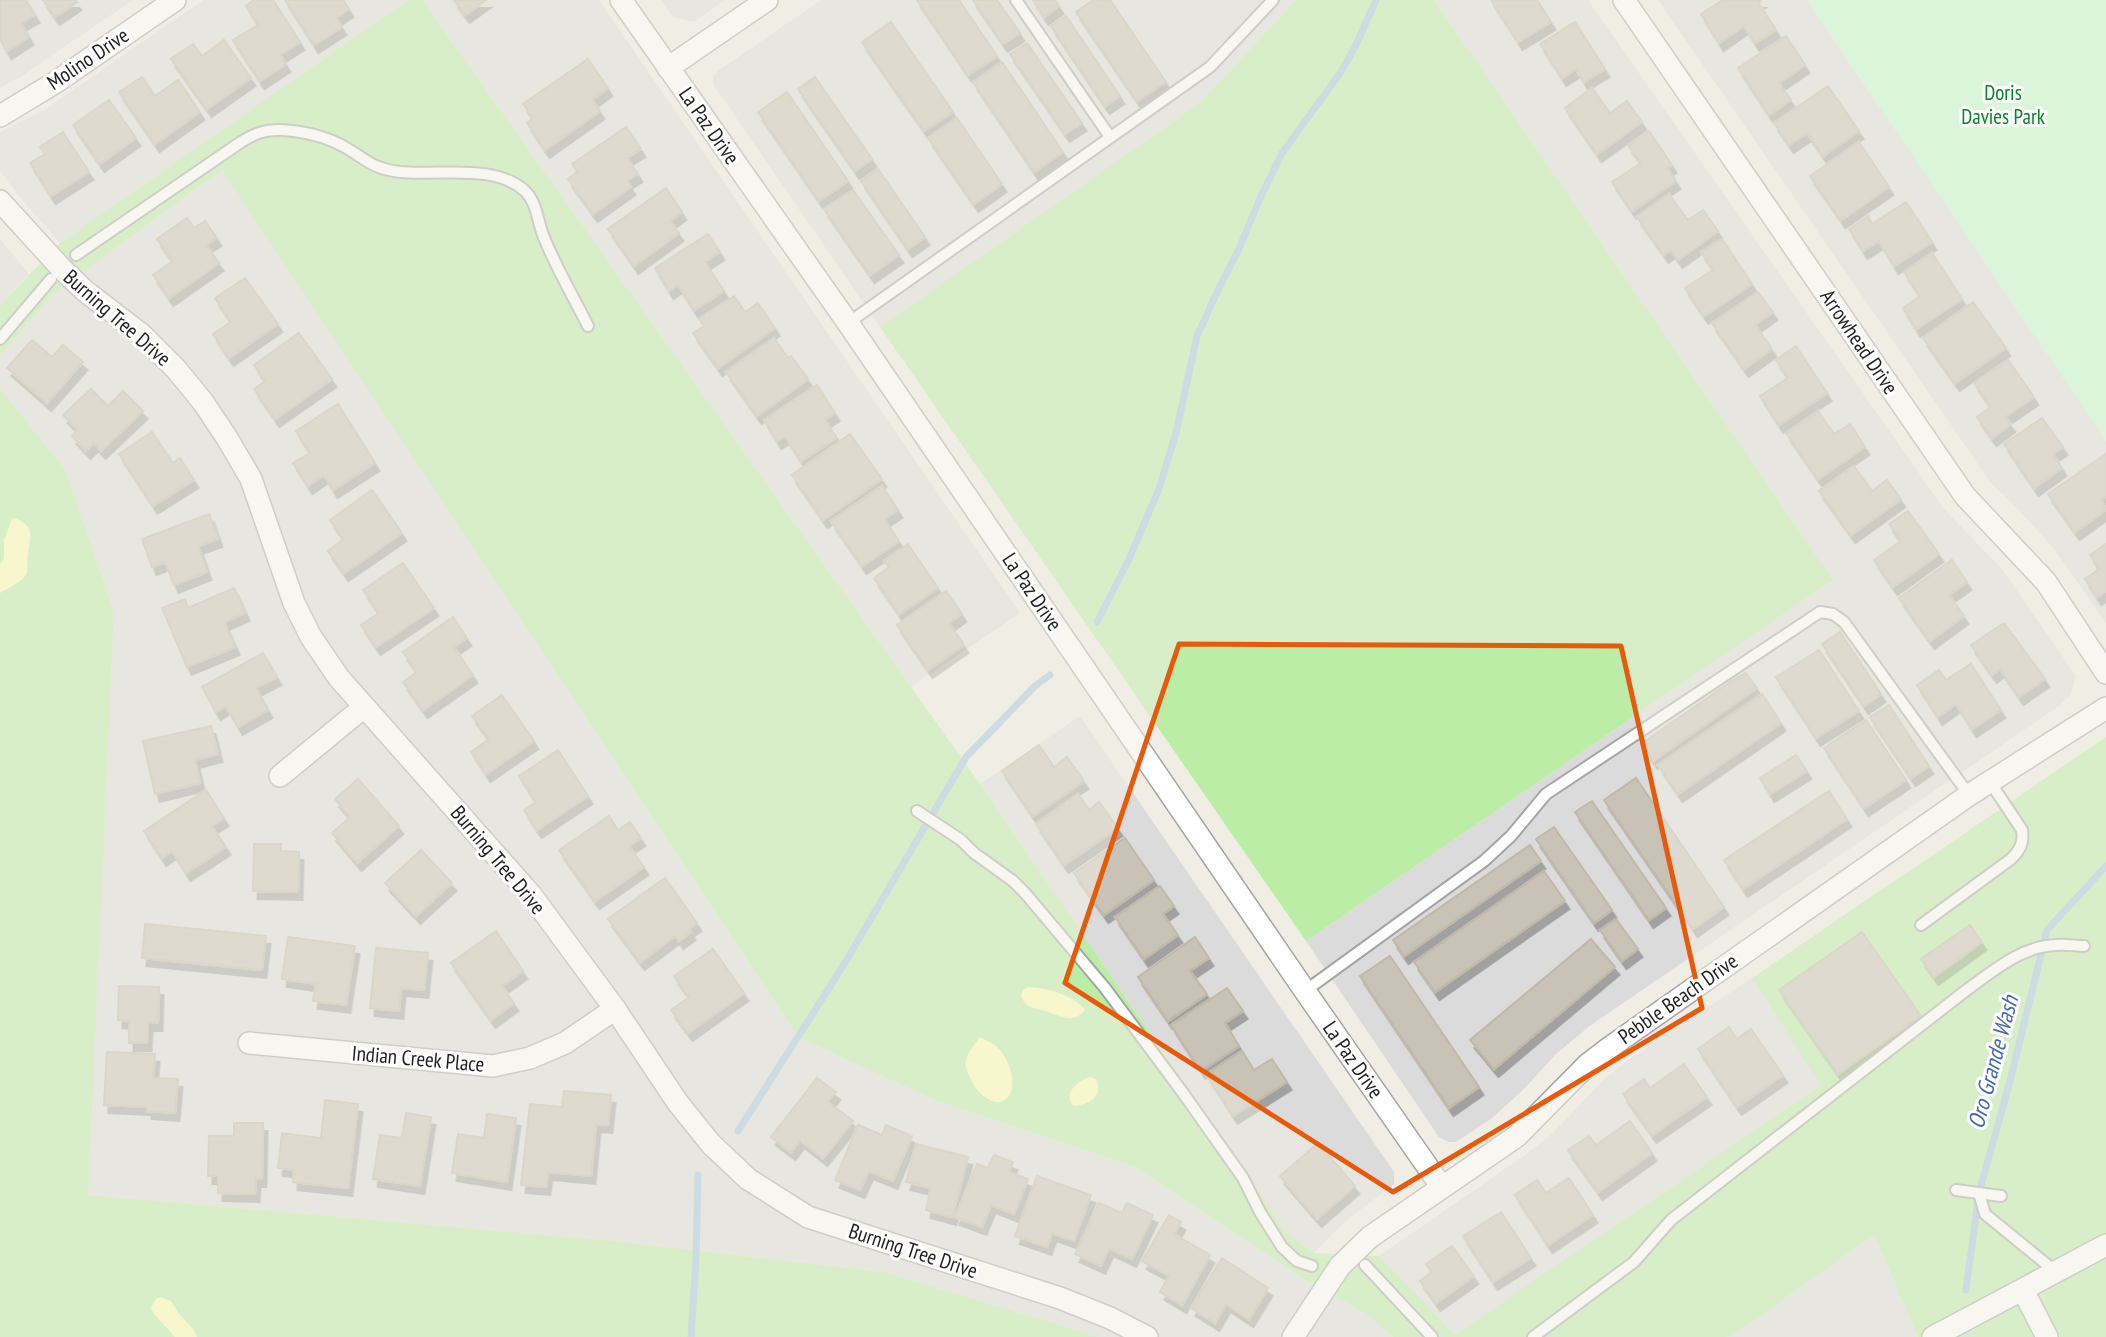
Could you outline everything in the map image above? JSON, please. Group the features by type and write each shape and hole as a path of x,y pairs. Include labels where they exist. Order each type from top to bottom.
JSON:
{"street":[{"name":"Molino Drive","path":"0,116 56,82 175,0"},
{"name":"La Paz Drive","path":"621,0 848,323 1441,1186"},
{"path":"668,68 767,0"},
{"name":"Arrowhead Drive","path":"1624,0 1965,496 2046,582 2106,673"},
{"name":"Burning Tree Drive","path":"0,201 85,291 141,334 176,369 202,402 251,479 294,603 311,637 339,678 523,886 615,1009 678,1103 711,1144 748,1179 808,1217 1060,1298 1110,1318 1147,1337"},
{"path":"280,776 364,708"},
{"name":"Pebble Beach Drive","path":"1293,1337 1340,1266 1370,1237 1517,1136 1588,1064 1969,795 2106,708"},
{"name":"Indian Creek Place","path":"249,1043 493,1066 530,1058 565,1043 615,1009"},
{"path":"1933,1337 2106,1245"},
{"path":"2023,1290 2048,1337"}],"lane":[{"path":"1016,0 1110,136"},
{"path":"848,323 1210,68 1273,0"},
{"path":"76,256 257,133 281,130 312,134 343,146 364,161 387,170 487,175 503,177 515,183 534,203 543,234 588,326"},
{"path":"0,340 51,279"},
{"path":"1305,991 1484,861 1511,836 1546,794 1820,612 1833,614 1844,622 1969,795"},
{"path":"1921,925 2011,859 2020,849 2022,830 1990,782"},
{"path":"917,811 961,840 1025,892 1105,988 1183,1093 1243,1178 1282,1247 1297,1261 1312,1266"},
{"path":"1533,1337 1633,1262 1671,1220 2006,962 2027,951 2054,945 2084,946"},
{"path":"1956,1190 2001,1196"},
{"path":"1979,1193 1985,1214 2056,1272"},
{"path":"1365,1265 1432,1337"}],"highlighted area":[{"path":"1179,644 1621,646 1702,1008 1393,1192 1065,983"}],"shaded area":[{"path":"0,0 133,0 0,88"},
{"path":"203,0 408,0 60,243 0,171 0,132 47,108"},
{"path":"408,0 422,0 980,784 1286,1232 1314,1253 1379,1256 1455,1335 1821,1085 1752,978 2106,737 2106,1337 1918,1337 1874,1235 1727,1337 1393,1337 1368,1315 1304,1279 1136,1167 939,1102 798,1037 222,170 54,293 0,356 0,305 60,243"},
{"path":"422,0 599,0 1020,613 911,687"},
{"path":"661,0 725,0 694,22 673,17"},
{"path":"821,0 1296,0 1200,103 880,327 713,84 713,76 718,71"},
{"path":"1296,0 1434,0 1833,580 1306,941 880,327 1200,103"},
{"path":"1434,0 1588,0 1944,509 2002,569 2076,676 2070,696 2059,706 1591,1025 1556,1054 1524,1089 1491,1119 1456,1142 1448,1142 1439,1137 1306,941 1833,580"},
{"path":"1658,0 1807,0 2106,441 2106,623 2054,549 1991,483"},
{"path":"222,170 798,1037 939,1102 1136,1167 1304,1279 1368,1315 1393,1337 1099,1337 885,1272 612,1241 87,1195 114,611 65,469 0,388 0,356 54,293"},
{"path":"0,239 29,274 0,305"},
{"path":"0,388 65,469 114,611 88,1195 612,1241 885,1272 1099,1337 0,1337"},
{"path":"1080,716 1394,1172 1394,1184 1353,1215 1314,1253 1286,1232 980,784"},
{"path":"1752,978 1822,1084 1455,1336 1379,1256 1552,1134 1605,1078 1634,1056"},
{"path":"1874,1235 1918,1337 1727,1337 1746,1326"}],"sand":[{"path":"15,518 26,525 30,533 27,573 19,582 0,593 0,565 4,558 4,540 12,519"},
{"path":"1029,987 1060,993 1085,1010 1077,1017 1068,1018 1032,1007 1025,1003 1021,995 1023,990"},
{"path":"979,1037 998,1048 1010,1070 1012,1089 1000,1102 989,1100 978,1091 966,1068 967,1057"},
{"path":"1090,1077 1096,1079 1098,1085 1096,1095 1089,1102 1073,1106 1070,1097 1073,1088"},
{"path":"160,1297 171,1301 197,1337 175,1337 153,1313 151,1307"}],"green space":[{"name":"Doris Davies Park","path":"1807,0 2106,0 2106,441"}],"building":[{"path":"2,0 26,0 35,15 21,23 29,37 7,51 0,40"},
{"path":"43,0 75,0 77,2 55,17"},
{"path":"254,0 273,0 300,42 280,55 286,64 260,81 233,40 258,25 246,6"},
{"path":"285,0 343,0 349,9 336,18 342,27 314,45"},
{"path":"454,0 486,0 465,15"},
{"path":"917,0 959,0 997,56 968,75"},
{"path":"973,0 997,0 1020,33 1003,44"},
{"path":"1033,0 1055,0 1059,6 1044,17"},
{"path":"1093,0 1110,0 1166,82 1137,101 1076,12"},
{"path":"1491,0 1537,0 1551,22 1518,42"},
{"path":"1723,0 1761,0 1758,2 1776,30 1755,43 1744,26 1719,43 1701,14"},
{"path":"1066,16 1120,96 1105,106 1051,26"},
{"path":"891,22 953,112 924,131 862,42"},
{"path":"1575,22 1605,69 1584,82 1576,69 1562,78 1540,44"},
{"path":"1786,36 1805,65 1779,83 1791,100 1769,115 1738,68"},
{"path":"224,40 251,78 207,109 171,59 193,44 202,56"},
{"path":"1027,43 1082,123 1065,134 1010,54"},
{"path":"588,59 608,88 592,100 600,111 545,150 527,123 533,118 523,104"},
{"path":"1002,62 1063,152 1034,172 973,82"},
{"path":"142,77 155,96 178,80 200,112 155,144 119,92"},
{"path":"815,77 872,159 855,171 798,89"},
{"path":"1828,86 1859,131 1823,156 1807,133 1789,145 1774,123"},
{"path":"1592,88 1610,113 1627,101 1642,122 1597,154 1565,108"},
{"path":"787,92 848,181 819,201 758,112"},
{"path":"109,100 136,138 100,164 73,125"},
{"path":"957,118 1002,184 974,204 928,138"},
{"path":"626,127 641,149 627,158 638,174 627,181 631,187 593,214 568,179 578,172 572,164"},
{"path":"1649,131 1672,165 1667,168 1676,181 1632,211 1612,182 1641,163 1628,145"},
{"path":"63,132 89,172 51,196 30,163 45,154 40,147"},
{"path":"1859,142 1889,187 1841,220 1810,176"},
{"path":"878,169 925,237 908,249 861,181"},
{"path":"666,188 682,212 670,221 679,233 634,266 608,229"},
{"path":"853,190 899,255 870,275 824,209"},
{"path":"1669,194 1688,220 1703,210 1718,231 1678,260 1671,250 1664,255 1637,217"},
{"path":"1906,202 1932,242 1894,266 1879,241 1863,251 1849,229 1868,216 1872,224"},
{"path":"187,218 194,228 205,221 217,238 206,245 219,263 169,298 153,275 173,261 157,239"},
{"path":"708,234 720,252 705,262 724,291 694,310 678,285 669,291 655,268"},
{"path":"1722,239 1752,284 1704,316 1685,288 1713,270 1701,252"},
{"path":"1932,253 1962,299 1916,329 1903,308 1920,296 1904,272"},
{"path":"245,278 278,324 229,358 213,334 231,322 215,298"},
{"path":"1758,292 1773,312 1755,325 1772,349 1744,369 1712,323"},
{"path":"734,296 745,312 758,303 775,328 718,368 693,333 704,326 699,319"},
{"path":"1973,302 2006,348 1955,383 1923,338"},
{"path":"299,333 332,379 275,419 254,389 265,381 254,365"},
{"path":"774,338 808,379 757,416 726,372"},
{"path":"32,340 52,357 63,345 83,362 47,403 7,368"},
{"path":"1796,346 1827,393 1779,425 1760,396 1788,378 1776,360"},
{"path":"2008,360 2034,397 2005,417 2011,424 1992,438 1977,417 1991,407 1974,383"},
{"path":"817,385 835,413 825,420 837,438 801,461 785,436 777,441 764,420"},
{"path":"91,389 108,406 123,391 143,411 101,451 94,443 86,451 72,436 78,430 63,415"},
{"path":"338,404 375,463 333,490 324,475 308,486 293,463 310,453 296,431"},
{"path":"1818,411 1834,434 1850,424 1865,447 1818,479 1786,433"},
{"path":"2042,418 2063,447 2053,454 2062,468 2034,488 2004,444"},
{"path":"152,432 173,463 180,458 194,480 153,506 119,454"},
{"path":"850,434 882,479 823,520 792,475"},
{"path":"2106,454 2106,496 2101,499 2106,510 2075,532 2048,494"},
{"path":"1854,466 1872,491 1887,480 1901,499 1851,535 1819,491"},
{"path":"882,486 898,510 884,519 899,541 862,566 831,521"},
{"path":"372,490 402,533 344,573 328,551 344,539 330,520"},
{"path":"1908,511 1939,554 1893,587 1874,560 1901,541 1889,524"},
{"path":"209,514 218,539 198,546 207,572 174,585 165,562 152,567 142,539"},
{"path":"908,544 938,588 899,614 874,578 889,567 884,561"},
{"path":"2106,544 2106,591 2097,597 2085,579 2099,569 2090,555"},
{"path":"1952,560 1967,582 1949,595 1964,616 1930,641 1899,598"},
{"path":"403,563 434,608 376,647 361,625 379,613 363,590"},
{"path":"234,588 245,613 224,622 235,647 187,667 162,608 185,599 188,608"},
{"path":"946,591 962,614 949,623 964,645 928,670 897,625"},
{"path":"453,617 467,638 454,647 473,675 423,710 403,682 417,672 403,652"},
{"path":"2004,623 2045,679 2019,697 2000,669 1992,675 1971,645"},
{"path":"1840,632 1881,694 1864,706 1822,644"},
{"path":"1819,650 1859,711 1816,738 1776,677"},
{"path":"263,653 277,677 256,688 268,710 238,727 226,706 216,712 202,687"},
{"path":"1971,664 2001,710 1972,729 1956,704 1938,717 1917,685 1939,670 1946,680"},
{"path":"1746,673 1757,688 1653,761 1641,744"},
{"path":"1762,694 1781,723 1678,794 1658,765"},
{"path":"502,695 534,741 486,774 471,752 489,739 472,716"},
{"path":"1889,705 1929,766 1911,778 1870,717"},
{"path":"1866,720 1906,780 1864,808 1824,748"},
{"path":"211,726 218,754 195,760 200,783 155,794 143,741"},
{"path":"1039,745 1054,767 1067,757 1084,781 1033,816 1002,771"},
{"path":"558,750 588,796 537,830 524,810 536,802 519,776"},
{"path":"1796,755 1807,771 1770,794 1760,778"},
{"path":"1636,778 1724,907 1693,929 1604,800"},
{"path":"358,779 399,826 357,863 332,833 350,817 335,799"},
{"path":"206,790 224,818 212,826 226,847 186,873 172,851 162,858 144,831"},
{"path":"1829,791 1847,819 1743,889 1724,860"},
{"path":"1078,794 1089,810 1099,802 1118,828 1064,865 1036,824"},
{"path":"1592,801 1666,908 1649,920 1575,812"},
{"path":"609,816 618,830 630,822 641,838 629,846 644,867 595,901 559,850"},
{"path":"1554,827 1612,910 1594,923 1536,839"},
{"path":"1125,838 1154,880 1104,915 1074,873"},
{"path":"254,844 281,844 281,851 299,852 298,892 253,891"},
{"path":"1530,845 1541,861 1404,956 1393,940"},
{"path":"421,850 452,883 416,916 385,883"},
{"path":"1544,871 1565,901 1435,992 1414,962"},
{"path":"665,878 697,923 689,929 691,932 679,941 675,936 640,962 608,919"},
{"path":"1160,886 1174,906 1163,914 1178,935 1144,959 1115,917"},
{"path":"1616,919 1638,949 1622,961 1600,930"},
{"path":"145,924 266,936 262,970 142,958"},
{"path":"1970,925 1982,942 1934,977 1921,959"},
{"path":"496,931 523,971 502,986 514,1003 491,1020 451,963"},
{"path":"1862,932 1921,1016 1838,1074 1779,990"},
{"path":"288,937 355,946 346,1005 313,1001 316,984 282,979"},
{"path":"1195,937 1209,958 1190,971 1207,994 1168,1021 1138,977"},
{"path":"1591,939 1615,967 1494,1069 1470,1040"},
{"path":"376,948 428,953 424,990 401,988 399,1011 370,1008"},
{"path":"713,949 744,993 688,1033 671,1010 689,997 674,976"},
{"path":"1390,956 1479,1087 1449,1108 1360,976"},
{"path":"119,986 159,987 158,1023 148,1023 147,1043 129,1043 129,1021 118,1020"},
{"path":"1227,988 1243,1011 1225,1023 1239,1046 1201,1071 1171,1025"},
{"path":"1729,1027 1737,1039 1751,1029 1783,1075 1737,1107 1698,1049"},
{"path":"1242,1051 1254,1070 1272,1059 1287,1082 1233,1116 1206,1074"},
{"path":"107,1052 155,1054 153,1078 178,1079 175,1113 147,1111 147,1107 104,1105"},
{"path":"1684,1064 1707,1097 1652,1135 1623,1094 1644,1079 1650,1088"},
{"path":"817,1078 836,1092 828,1102 853,1121 823,1158 800,1140 791,1152 771,1137"},
{"path":"564,1091 611,1095 608,1125 596,1124 591,1176 548,1172 546,1187 521,1185 530,1104 562,1107"},
{"path":"325,1100 358,1104 348,1188 293,1182 294,1170 278,1168 282,1133 321,1138"},
{"path":"406,1113 431,1117 420,1186 373,1179 380,1135 402,1138"},
{"path":"487,1114 516,1118 507,1182 452,1173 458,1134 484,1138"},
{"path":"1630,1121 1652,1153 1598,1192 1568,1150 1589,1136 1596,1145"},
{"path":"234,1123 263,1123 262,1179 256,1179 255,1194 218,1193 218,1176 208,1176 209,1136 234,1136"},
{"path":"858,1125 882,1135 886,1125 912,1136 893,1181 869,1171 860,1190 835,1180"},
{"path":"1318,1143 1355,1186 1317,1219 1280,1176"},
{"path":"916,1144 968,1157 952,1217 926,1210 931,1188 906,1182"},
{"path":"994,1155 1013,1162 1009,1172 1028,1179 1014,1214 991,1205 982,1227 955,1217 977,1164 988,1168"},
{"path":"1037,1176 1091,1195 1074,1241 1052,1233 1047,1247 1015,1236"},
{"path":"1569,1178 1593,1215 1548,1245 1515,1195 1537,1180 1546,1193"},
{"path":"1099,1203 1122,1213 1127,1203 1153,1215 1132,1259 1109,1248 1101,1266 1075,1254"},
{"path":"1501,1212 1531,1258 1493,1282 1463,1236"},
{"path":"1169,1215 1181,1222 1174,1234 1210,1255 1182,1305 1160,1292 1169,1276 1142,1261"},
{"path":"1452,1246 1474,1276 1436,1303 1420,1281 1432,1272 1426,1264"},
{"path":"1222,1258 1268,1288 1249,1319 1226,1304 1215,1323 1191,1308"}],"waterway":[{"path":"1097,622 1129,559 1159,489 1176,433 1197,336 1282,153 1341,72 1376,0"},
{"path":"738,1131 843,966 966,757 1035,686 1050,675"},
{"name":"Oro Grande Wash","path":"1966,1290 1979,1193 2047,930 2106,866"},
{"path":"691,1337 698,1175"}]}
